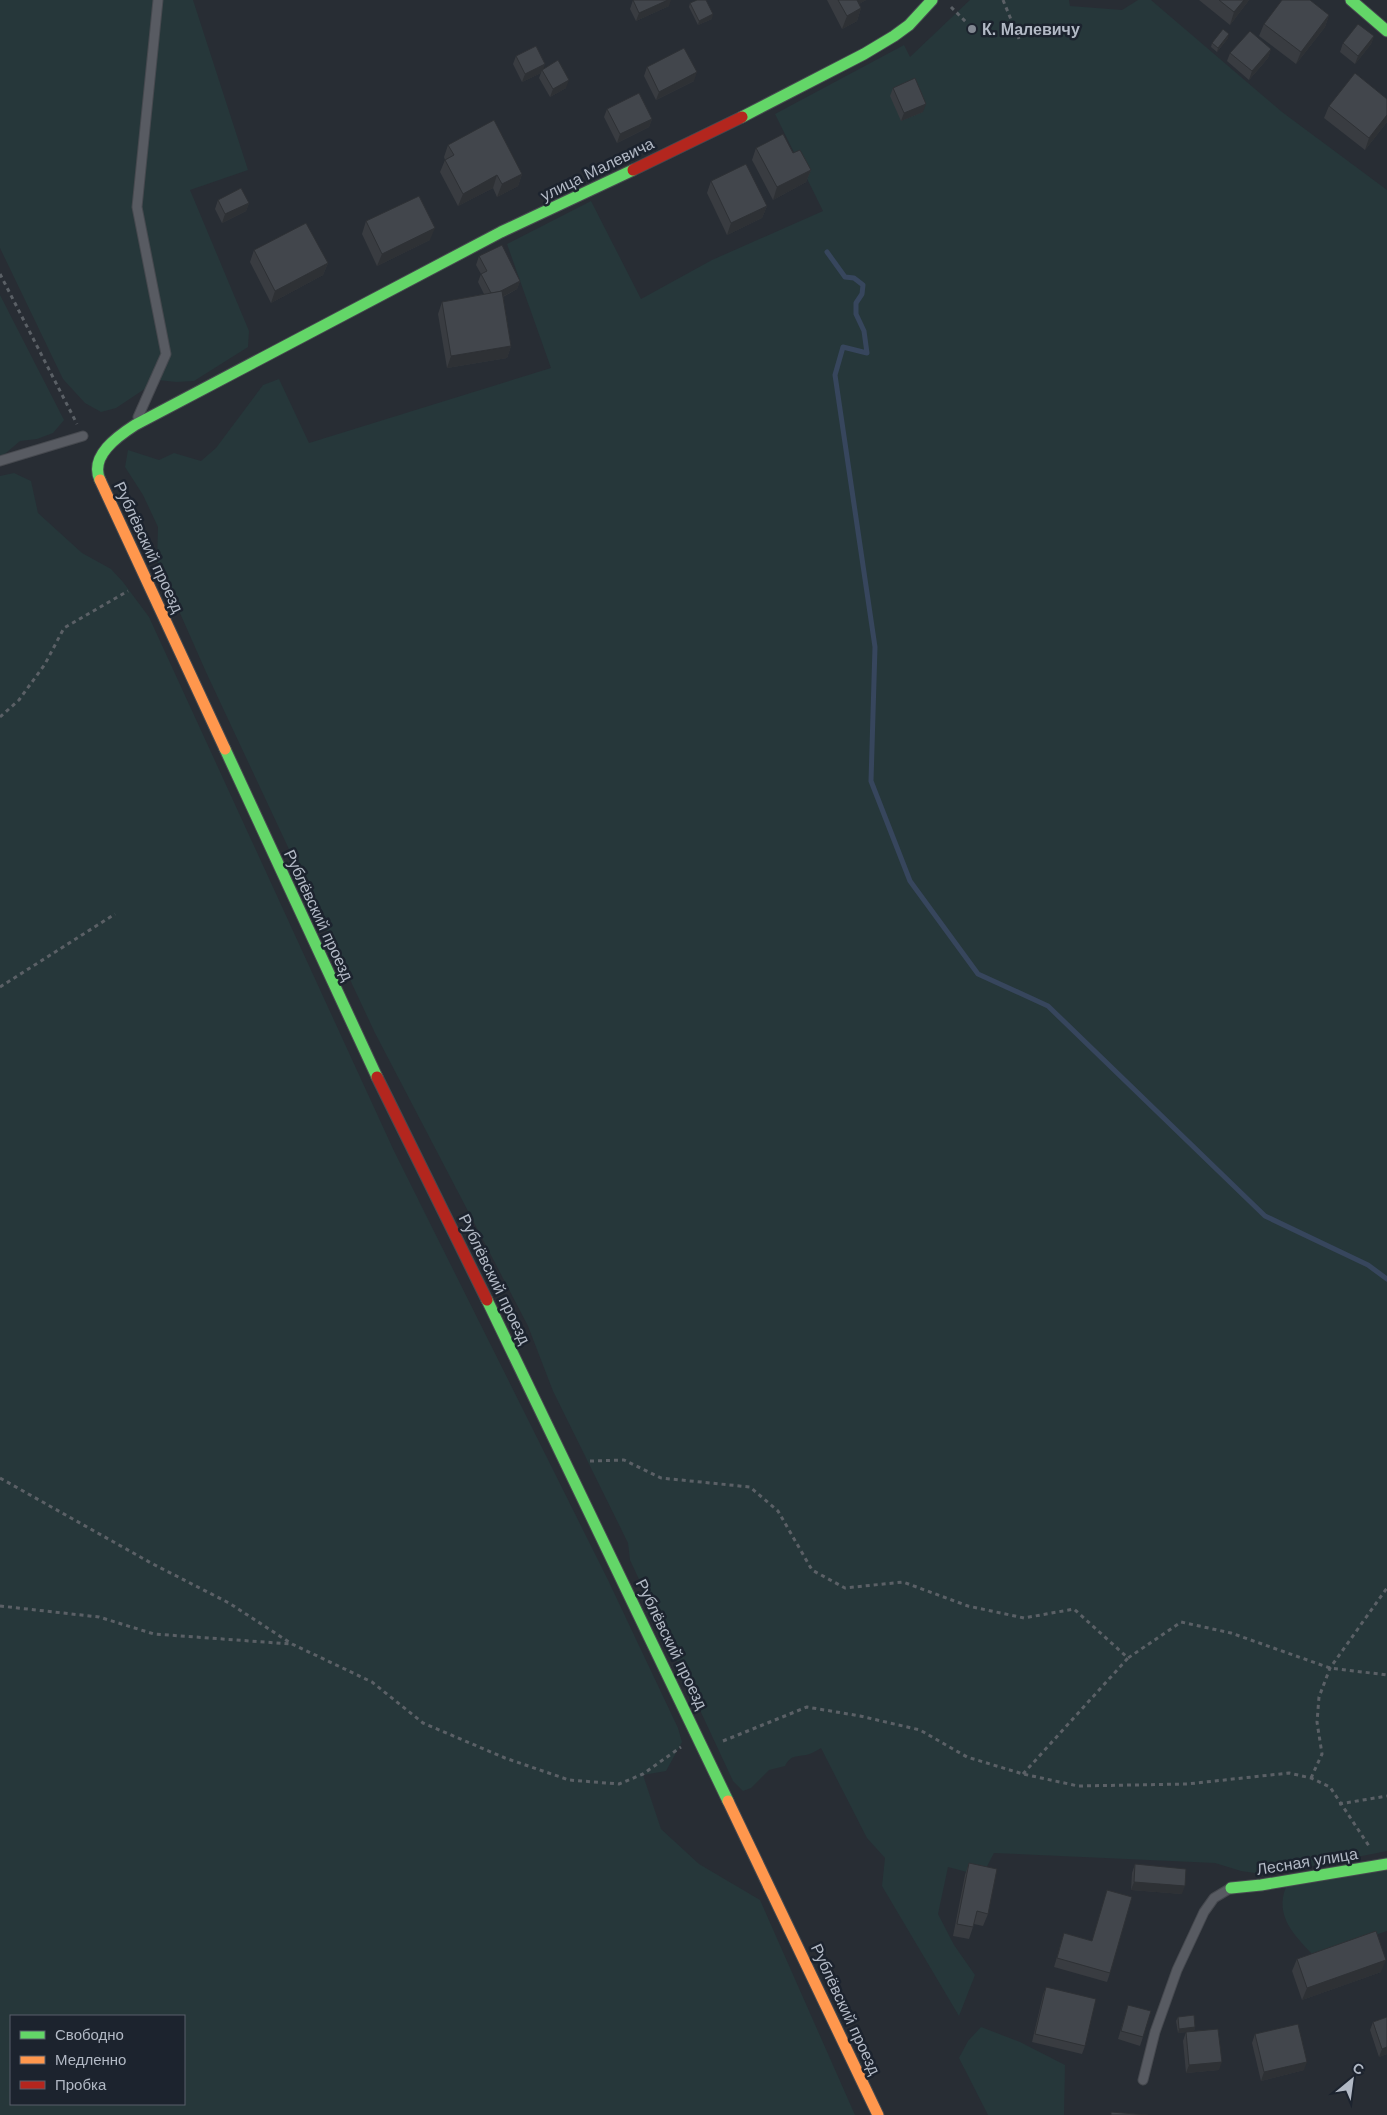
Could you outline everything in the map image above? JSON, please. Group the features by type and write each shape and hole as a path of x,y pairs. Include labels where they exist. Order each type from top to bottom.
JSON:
{"street":[{"name":"улица Малевича","path":"267,354 501,232 727,125 864,54 909,26 932,0"},
{"path":"1352,0 1387,31"},
{"name":"Рублёвский проезд","path":"267,354 135,424 119,436 101,454 96,463 97,474 372,1066 568,1464 878,2115"},
{"name":"Лесная улица","path":"1232,1888 1387,1864"}],"lane":[{"path":"135,424 166,354 137,207 158,0"},
{"path":"0,461 83,436"},
{"path":"1143,2080 1154,2032 1177,1970 1204,1912 1214,1898 1232,1888"}],"path":[{"path":"1003,0 1019,39"},
{"path":"950,6 966,22"},
{"path":"0,274 83,436"},
{"path":"0,718 19,700 45,664 64,628 146,580"},
{"path":"0,987 115,914"},
{"path":"568,1464 624,1460 661,1478 750,1487 778,1511 812,1570 844,1588 903,1582 968,1606 1024,1618 1074,1609 1128,1658"},
{"path":"0,1478 151,1563 229,1603 292,1644 372,1682 423,1723 505,1758 569,1780 619,1784 643,1774 682,1746 704,1749 806,1707 860,1716 920,1730 967,1757 1023,1774 1078,1786 1187,1784 1289,1773 1311,1778 1330,1787 1366,1844 1373,1850"},
{"path":"1311,1778 1322,1754 1317,1722 1319,1697 1330,1668 1387,1588"},
{"path":"0,1606 99,1617 154,1634 292,1644"},
{"path":"1023,1774 1128,1658 1181,1622 1232,1633 1330,1668 1387,1675"},
{"path":"1339,1804 1387,1796"}],"shaded area":[{"path":"0,0 193,0 248,170 190,190 249,331 248,347 194,381 158,380 116,408 101,412 85,403 63,379 0,248"},
{"path":"970,0 1069,0 1070,6 1122,10 1138,0 1151,0 1282,112 1387,190 1387,1851 1268,1875 1241,1871 1215,1863 994,1853 982,1876 948,1867 938,1914 954,1945 975,1975 959,2016 882,1886 885,1858 867,1838 821,1748 810,1754 791,1758 785,1766 769,1770 751,1788 743,1791 733,1781 630,1560 628,1543 553,1391 528,1326 375,1033 206,672 157,561 158,527 143,495 125,467 128,450 159,460 174,453 201,461 216,448 263,385 279,379 309,443 551,368 507,244 591,201 641,299 712,260 823,211 775,114 904,45 910,57"},
{"path":"0,295 64,420 53,433 37,439 20,441 0,458"},
{"path":"14,473 31,481 38,513 82,553 111,569 149,617 394,1151 608,1580 678,1728 682,1742 666,1771 643,1775 661,1829 699,1864 760,1900 855,2115 0,2115 0,476"},
{"path":"1387,1870 1387,1931 1314,1956 1288,1925 1283,1907 1286,1887"},
{"path":"981,2027 1020,2042 1065,2065 1064,2115 988,2115 959,2058 968,2041"}],"building":[{"path":"633,0 668,0 639,13"},
{"path":"697,0 706,0 713,14 699,21 690,3"},
{"path":"838,0 857,0 861,8 847,16"},
{"path":"1219,0 1244,0 1234,12"},
{"path":"1282,0 1310,0 1329,15 1301,52 1264,24"},
{"path":"1358,24 1374,36 1358,56 1343,43"},
{"path":"1223,29 1229,34 1218,48 1212,43"},
{"path":"1250,31 1271,49 1252,71 1230,53"},
{"path":"536,46 545,64 525,74 516,56"},
{"path":"684,48 697,72 659,92 647,67"},
{"path":"558,60 569,80 553,89 542,70"},
{"path":"1355,73 1387,99 1387,115 1369,138 1329,106"},
{"path":"915,78 926,104 904,113 893,88"},
{"path":"639,93 652,119 620,134 607,109"},
{"path":"494,120 522,174 502,184 497,175 463,194 445,160 454,155 448,145"},
{"path":"783,134 793,153 800,150 811,170 777,187 756,148"},
{"path":"746,164 767,206 731,223 711,181"},
{"path":"241,188 249,203 225,214 218,200"},
{"path":"419,196 435,228 382,254 366,221"},
{"path":"306,223 328,263 275,291 254,250"},
{"path":"502,245 520,281 499,292 491,293 481,274 487,271 479,256"},
{"path":"502,291 511,346 451,356 442,302"},
{"path":"969,1863 997,1869 988,1914 977,1911 973,1927 957,1924"},
{"path":"1135,1864 1186,1869 1185,1886 1134,1882"},
{"path":"1107,1890 1132,1897 1110,1973 1057,1958 1064,1933 1092,1941"},
{"path":"1376,1931 1386,1960 1307,1988 1297,1959"},
{"path":"1046,1987 1096,1999 1085,2046 1035,2034"},
{"path":"1128,2005 1151,2011 1143,2037 1121,2031"},
{"path":"1194,2015 1195,2027 1179,2029 1178,2017"},
{"path":"1387,2017 1387,2047 1382,2049 1373,2022"},
{"path":"1298,2024 1307,2062 1264,2072 1255,2034"},
{"path":"1218,2029 1222,2062 1189,2065 1186,2032"},
{"path":"1111,2112 1148,2115 1111,2115"}],"waterway":[{"path":"827,252 845,277 854,278 863,285 862,294 856,303 856,314 864,331 867,353 843,347 835,375 875,647 871,781 910,881 978,974 1048,1006 1265,1216 1368,1265 1387,1279"}],"traffic: fast":[{"path":"742,117 864,54 894,36 909,25 932,0"},
{"path":"1351,0 1387,31"},
{"path":"100,480 98,463 102,455 114,441 135,425 501,232 633,170"},
{"path":"225,749 377,1077"},
{"path":"487,1300 728,1801"},
{"path":"1231,1888 1261,1885 1387,1864"}],"traffic: slow":[{"path":"100,480 225,749"},
{"path":"728,1801 878,2115"}],"traffic: jam":[{"path":"633,170 742,117"},
{"path":"377,1077 487,1300"}],"place":[{"name":"К. Малевичу","path":"972,29"}]}
